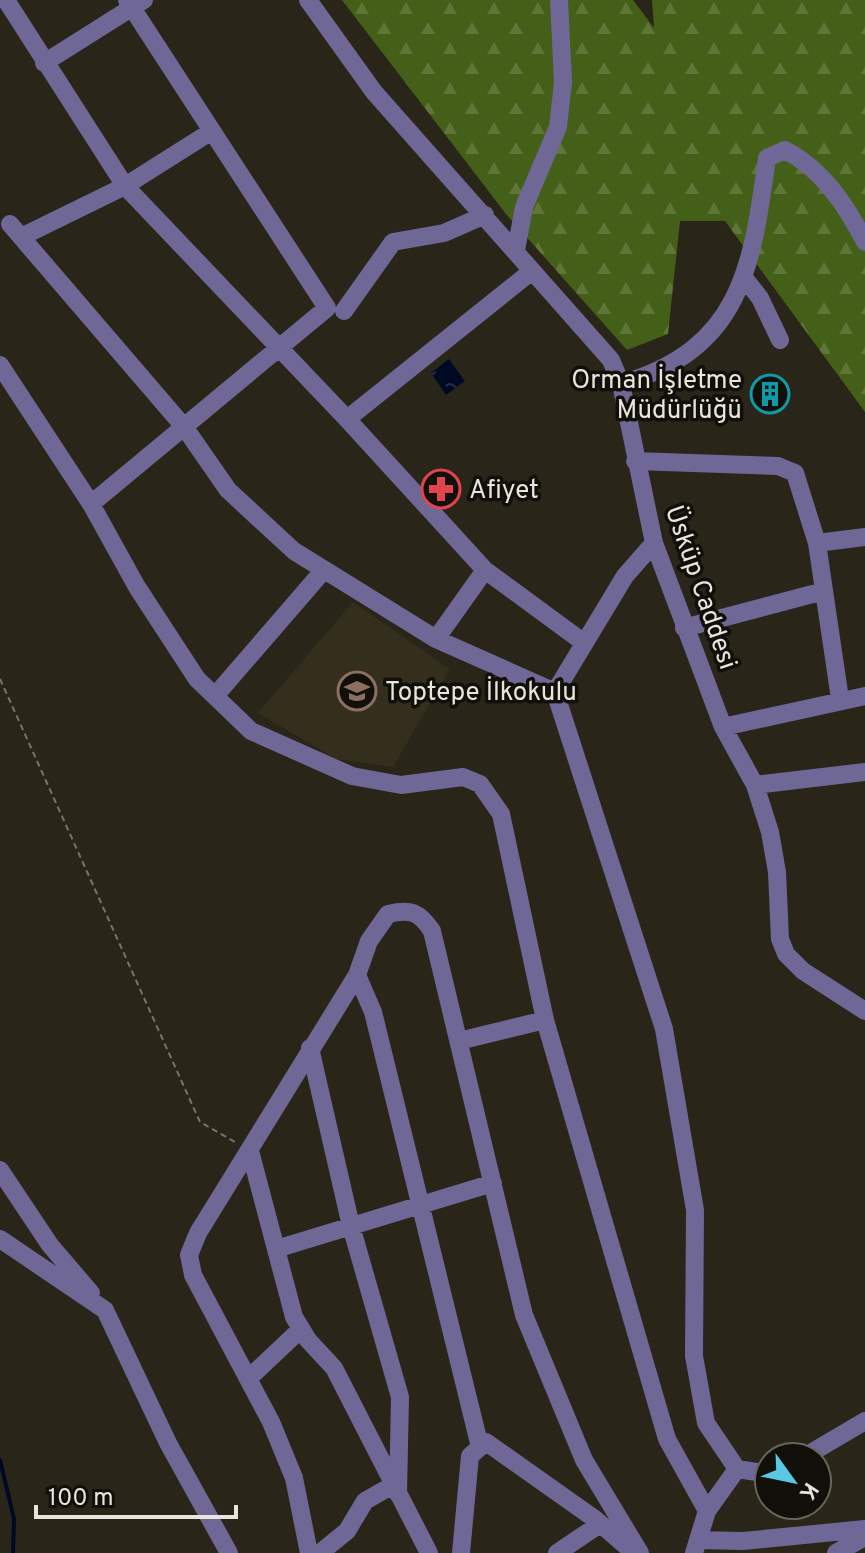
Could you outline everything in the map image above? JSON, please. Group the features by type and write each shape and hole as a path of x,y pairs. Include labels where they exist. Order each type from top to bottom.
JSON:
{"street":[{"path":"6,0 125,186 347,419 485,570 583,642"},
{"name":"Üsküp Caddesi","path":"308,0 374,92 611,360 621,384 654,543 723,727 755,785 770,832 777,872 780,939 786,954 803,971 865,1011"},
{"path":"516,250 524,207 558,127 563,82 559,0"},
{"path":"44,63 134,2 212,131 327,308 91,504"},
{"path":"212,131 125,186 16,230 185,428 228,490 294,551 436,639 555,692"},
{"path":"621,384 660,373 718,328 745,279 767,158 785,150 811,164 854,220 865,242"},
{"path":"344,311 393,242 444,233 485,215"},
{"path":"347,419 532,271"},
{"path":"745,279 760,298 780,340"},
{"path":"0,365 91,504 137,587 197,679 251,731 352,776 401,785 463,777 480,784 501,814 545,1020 667,1439 707,1511"},
{"path":"635,461 778,466 795,473 817,543 840,699"},
{"path":"817,543 865,537"},
{"path":"654,543 625,576 555,692 664,1029 695,1210 694,1356 706,1423 737,1469 753,1472"},
{"path":"436,639 485,570"},
{"path":"215,696 323,571"},
{"path":"684,628 824,591"},
{"path":"723,727 840,699 865,696"},
{"path":"755,785 865,772"},
{"path":"309,1553 294,1478 271,1422 193,1275 189,1255 310,1048 357,975 369,941 388,914 409,909 423,917 432,931 524,1315 584,1460 640,1553"},
{"path":"357,975 373,1012 423,1204 480,1447"},
{"path":"459,1041 545,1020"},
{"path":"310,1048 351,1226 400,1397 395,1489"},
{"path":"250,1151 294,1317 334,1368 429,1553"},
{"path":"0,1170 50,1245 105,1310 168,1443 229,1553"},
{"path":"276,1249 493,1183"},
{"path":"0,1239 105,1310"},
{"path":"248,1379 301,1329"},
{"path":"831,1441 865,1421"},
{"path":"461,1553 470,1456 486,1442 600,1524 634,1553"},
{"path":"737,1469 707,1511 696,1547 865,1529"},
{"path":"320,1553 347,1531 365,1501 395,1489"},
{"path":"557,1553 600,1524"},
{"path":"836,1553 865,1537"}],"path":[{"path":"0,679 200,1122 250,1151"}],"shaded area":[{"name":"Toptepe İlkokulu","path":"353,602 450,669 393,767 336,759 258,713"}],"green space":[{"path":"342,0 633,0 654,28 652,0 865,0 865,412 725,221 680,221 668,334 627,350 506,214"}],"water":[{"path":"449,359 465,381 446,395 431,373"}],"waterway":[{"path":"0,1460 14,1519 13,1553"}],"place":[{"name":"Orman İşletme Müdürlüğü","path":"770,394"},
{"name":"Afiyet","path":"441,489"},
{"name":"Toptepe İlkokulu","path":"357,691"}]}
